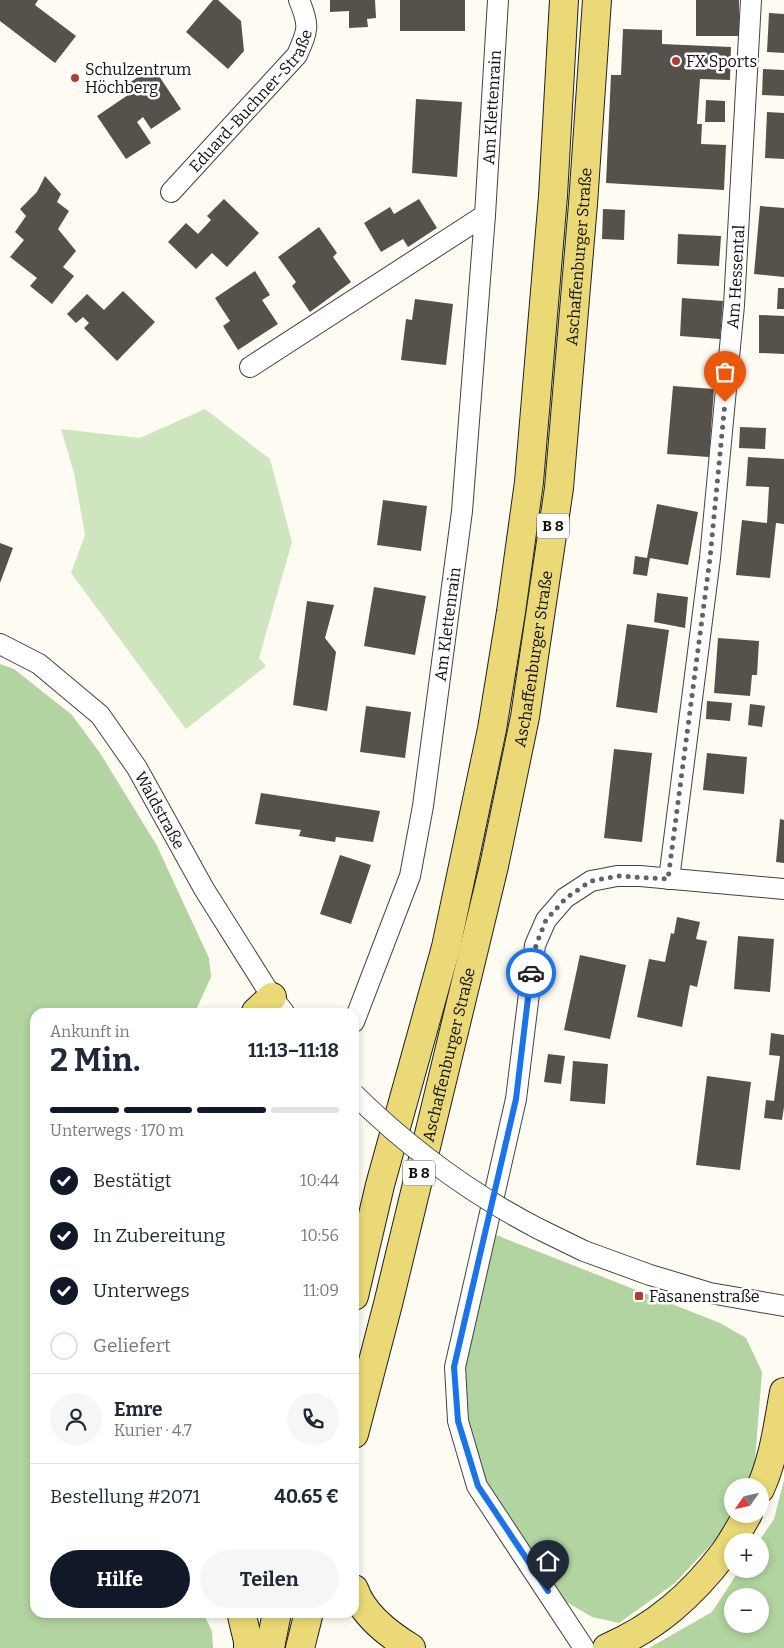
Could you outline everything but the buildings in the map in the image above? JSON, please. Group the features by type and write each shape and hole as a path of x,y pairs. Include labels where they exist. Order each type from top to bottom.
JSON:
{"main road":[{"name":"Aschaffenburger Straße","path":"359,1275 380,1185 446,947 492,729 512,612 529,482 553,196 564,0"},
{"name":"Aschaffenburger Straße","path":"359,1415 388,1304 494,866 525,717 558,488 583,204 597,0"},
{"path":"765,1478 784,1392"},
{"path":"607,1648 628,1639 668,1613 690,1593 725,1552 743,1523"},
{"path":"359,1600 373,1619 395,1638 411,1648"},
{"path":"243,1618 248,1648"},
{"path":"270,1648 276,1618"},
{"path":"300,1648 308,1618"}],"street":[{"name":"Eduard-Buchner-Straße","path":"171,192 297,55 306,33 306,17 299,0"},
{"name":"Am Klettenrain","path":"359,1009 410,876 423,806 462,511 485,215 496,58 498,0"},
{"name":"Am Hessental","path":"668,879 710,558 733,314 751,0"},
{"path":"250,367 485,215"},
{"name":"Waldstraße","path":"0,644 39,664 100,716 137,768 271,1007"},
{"path":"584,1648 478,1486 458,1421 454,1367 516,1099 536,945 546,920 566,898 591,881 618,876 784,889"},
{"path":"359,1098 404,1139 446,1172 504,1211 584,1251 650,1275 710,1292 784,1306"}],"green space":[{"path":"205,409 270,459 292,542 259,658 266,666 186,729 71,573 85,535 74,473 61,429 140,438"},
{"path":"0,664 14,669 72,715 100,753 156,844 209,958 211,977 197,1008 30,1008 30,1618 206,1618 212,1631 213,1648 0,1648"},
{"path":"486,1231 720,1323 746,1338 762,1372 754,1473 751,1478 724,1478 724,1523 726,1523 718,1537 675,1583 619,1623 592,1617 548,1591 477,1486 458,1421 477,1273"},
{"path":"784,1480 784,1648 649,1648 712,1612 724,1594 724,1633 769,1633 769,1588 728,1588 734,1578 769,1578 769,1533 764,1533 774,1519"}],"way so far":[{"path":"531,973 536,945 546,920 566,898 591,881 618,876 668,879 710,558 725,402"}],"place":[{"name":"FX Sports","path":"676,61"},
{"name":"Schulzentrum Höchberg","path":"75,78"},
{"name":"Fasanenstraße","path":"639,1296"}],"route":[{"path":"531,973 516,1099 454,1367 458,1421 478,1486 548,1591"}]}
